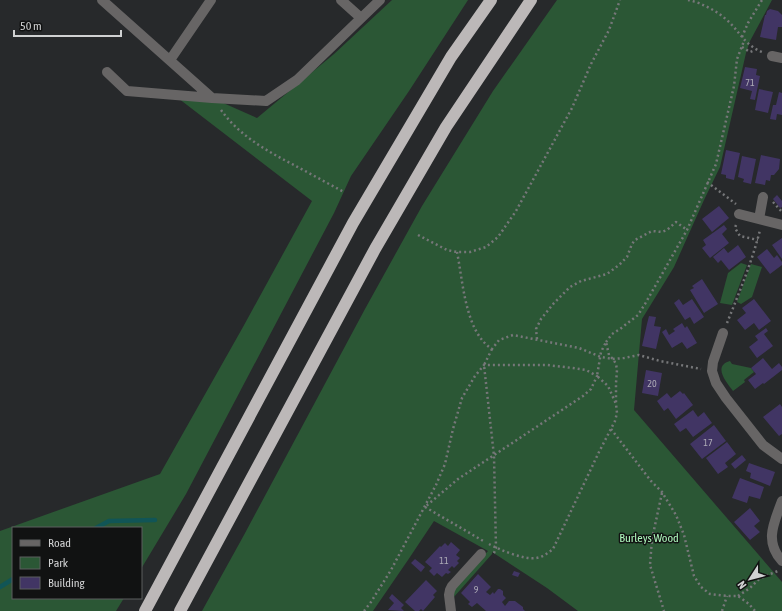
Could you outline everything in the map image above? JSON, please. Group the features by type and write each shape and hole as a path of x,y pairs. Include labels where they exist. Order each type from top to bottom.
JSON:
{"highway":[{"path":"145,611 353,223 451,57 491,0"},
{"path":"180,611 375,249 446,127 531,0"}],"street":[{"path":"102,0 212,98"},
{"path":"170,60 211,0"},
{"path":"341,0 361,18"},
{"path":"107,72 126,91 266,101 297,80 380,0"},
{"path":"772,56 782,58"},
{"path":"761,220 764,197"},
{"path":"739,214 782,225"},
{"path":"723,333 713,362 712,371 716,383 763,445 782,459"},
{"path":"782,502 773,524 771,536 776,554 782,561"},
{"path":"451,611 450,590 452,586 481,554"}],"path":[{"path":"418,235 447,250 457,252 470,252 486,247 498,237 516,211 572,108 591,64 609,30 620,0"},
{"path":"688,0 713,10 731,24 748,45 756,50 772,56"},
{"path":"742,37 748,23 762,0"},
{"path":"425,507 458,479 583,396 591,389 597,376 601,352 606,342 612,334 620,330 638,315 646,304 687,230 716,164 734,86 737,59 744,41"},
{"path":"742,47 750,52 756,50"},
{"path":"212,98 224,115 248,138 270,152 344,192"},
{"path":"723,333 737,299 757,241 761,220"},
{"path":"537,340 536,329 541,318 570,287 581,281 606,274 627,257 635,240 652,231 662,232 667,230 676,222 687,230"},
{"path":"457,252 468,312 480,338 488,347 492,349"},
{"path":"364,611 391,570 436,485 445,464 462,398 499,340 513,335 579,348 601,357 613,359 639,355 660,361 712,371"},
{"path":"425,507 496,548 526,558 537,558 546,555 553,549 615,421 617,413 617,370 616,364 609,354 606,342"},
{"path":"484,365 547,365 586,370 597,376 608,386 616,404"},
{"path":"484,365 494,456 496,548 494,554"},
{"path":"611,429 651,481 662,492 676,515 684,535 694,576 701,587 710,594 738,596 750,588 758,580 782,569"},
{"path":"662,492 652,539 650,565 664,611"},
{"path":"722,611 727,596"},
{"path":"738,596 750,604 755,611"}],"green space":[{"path":"392,0 468,0 409,91 351,176 334,213 186,494 142,567 142,527 12,527 12,599 123,599 116,611 0,611 0,531 160,474 312,201 174,95 212,98 257,118 334,54"},
{"name":"Burleys Wood","path":"557,0 772,0 750,41 746,53 720,167 674,267 642,319 634,410 782,582 782,611 578,611 547,588 492,552 492,554 453,598 454,589 488,551 434,521 373,611 202,611 422,206 493,91"},
{"path":"741,263 747,265 732,305 720,303 728,273"},
{"path":"751,264 762,267 752,297 741,304 737,302"},
{"path":"730,361 732,364 751,368 754,372 744,380 745,382 733,391 722,375 721,371 725,363"}],"building":[{"path":"770,9 778,11 782,15 782,27 778,27 776,40 760,37 765,15"},
{"path":"745,67 757,69 756,75 760,76 755,100 750,99 752,91 740,88"},
{"path":"759,89 773,92 768,113 755,110"},
{"path":"779,92 782,93 782,115 777,114 776,120 770,119 773,105 776,105"},
{"path":"726,150 740,153 734,180 726,178 726,175 721,174"},
{"path":"761,155 780,159 779,169 774,175 771,175 770,181 766,180 765,185 755,183"},
{"path":"742,156 756,159 751,184 743,182 744,179 738,177"},
{"path":"777,195 782,201 782,207 780,208 773,199"},
{"path":"719,206 729,218 712,232 702,219"},
{"path":"724,225 727,229 722,234 729,243 710,258 702,248 706,245 703,240"},
{"path":"782,238 782,259 772,245"},
{"path":"738,245 746,257 729,270 721,260 718,263 713,257 724,248 728,253"},
{"path":"767,249 774,258 777,255 782,262 782,265 770,274 757,257"},
{"path":"702,279 718,304 704,313 690,290 694,288 692,286"},
{"path":"679,299 683,305 692,299 704,317 694,324 690,317 685,320 674,303"},
{"path":"754,299 771,321 759,330 754,323 745,330 737,320 746,313 742,308"},
{"path":"649,316 656,317 654,326 661,327 656,349 642,346"},
{"path":"682,323 685,328 687,326 697,343 687,349 682,342 672,348 662,332 666,329 669,335 675,331 673,329"},
{"path":"766,328 768,331 764,334 773,346 757,358 749,347 758,340 755,336"},
{"path":"763,358 772,369 779,363 782,370 755,389 748,380 756,374 751,368"},
{"path":"646,370 662,373 658,396 642,393"},
{"path":"680,391 683,394 684,393 693,405 676,419 668,408 664,411 657,401 667,393 671,398"},
{"path":"780,404 782,407 782,434 779,436 763,417"},
{"path":"693,410 698,417 704,412 712,423 693,437 686,428 680,432 674,424"},
{"path":"714,425 726,441 702,459 690,444"},
{"path":"727,442 736,454 725,463 728,467 718,474 706,458"},
{"path":"742,455 746,460 735,469 731,464"},
{"path":"749,463 775,472 770,486 750,478 751,473 746,471"},
{"path":"740,478 764,487 760,499 749,496 747,503 732,498"},
{"path":"750,508 760,521 754,526 760,532 750,540 734,522"},
{"path":"451,542 460,550 456,555 460,558 457,561 459,563 454,568 452,566 448,570 451,572 448,574 446,573 442,577 437,573 434,576 429,571 432,568 425,562 440,546 441,547 445,543 448,546"},
{"path":"415,559 425,567 421,572 411,563"},
{"path":"514,571 520,573 518,577 512,575"},
{"path":"478,574 491,587 486,592 490,595 493,592 494,594 498,589 500,589 503,591 503,595 506,598 502,602 505,606 509,601 515,601 523,607 525,611 486,611 477,603 472,607 468,604 470,602 461,593"},
{"path":"426,580 437,591 433,595 435,597 423,611 421,609 419,611 415,611 405,602"},
{"path":"392,594 404,605 401,608 404,611 388,610 394,603 389,598"}],"waterway":[{"path":"98,527 109,521 155,520"},
{"path":"0,587 12,580"}]}
